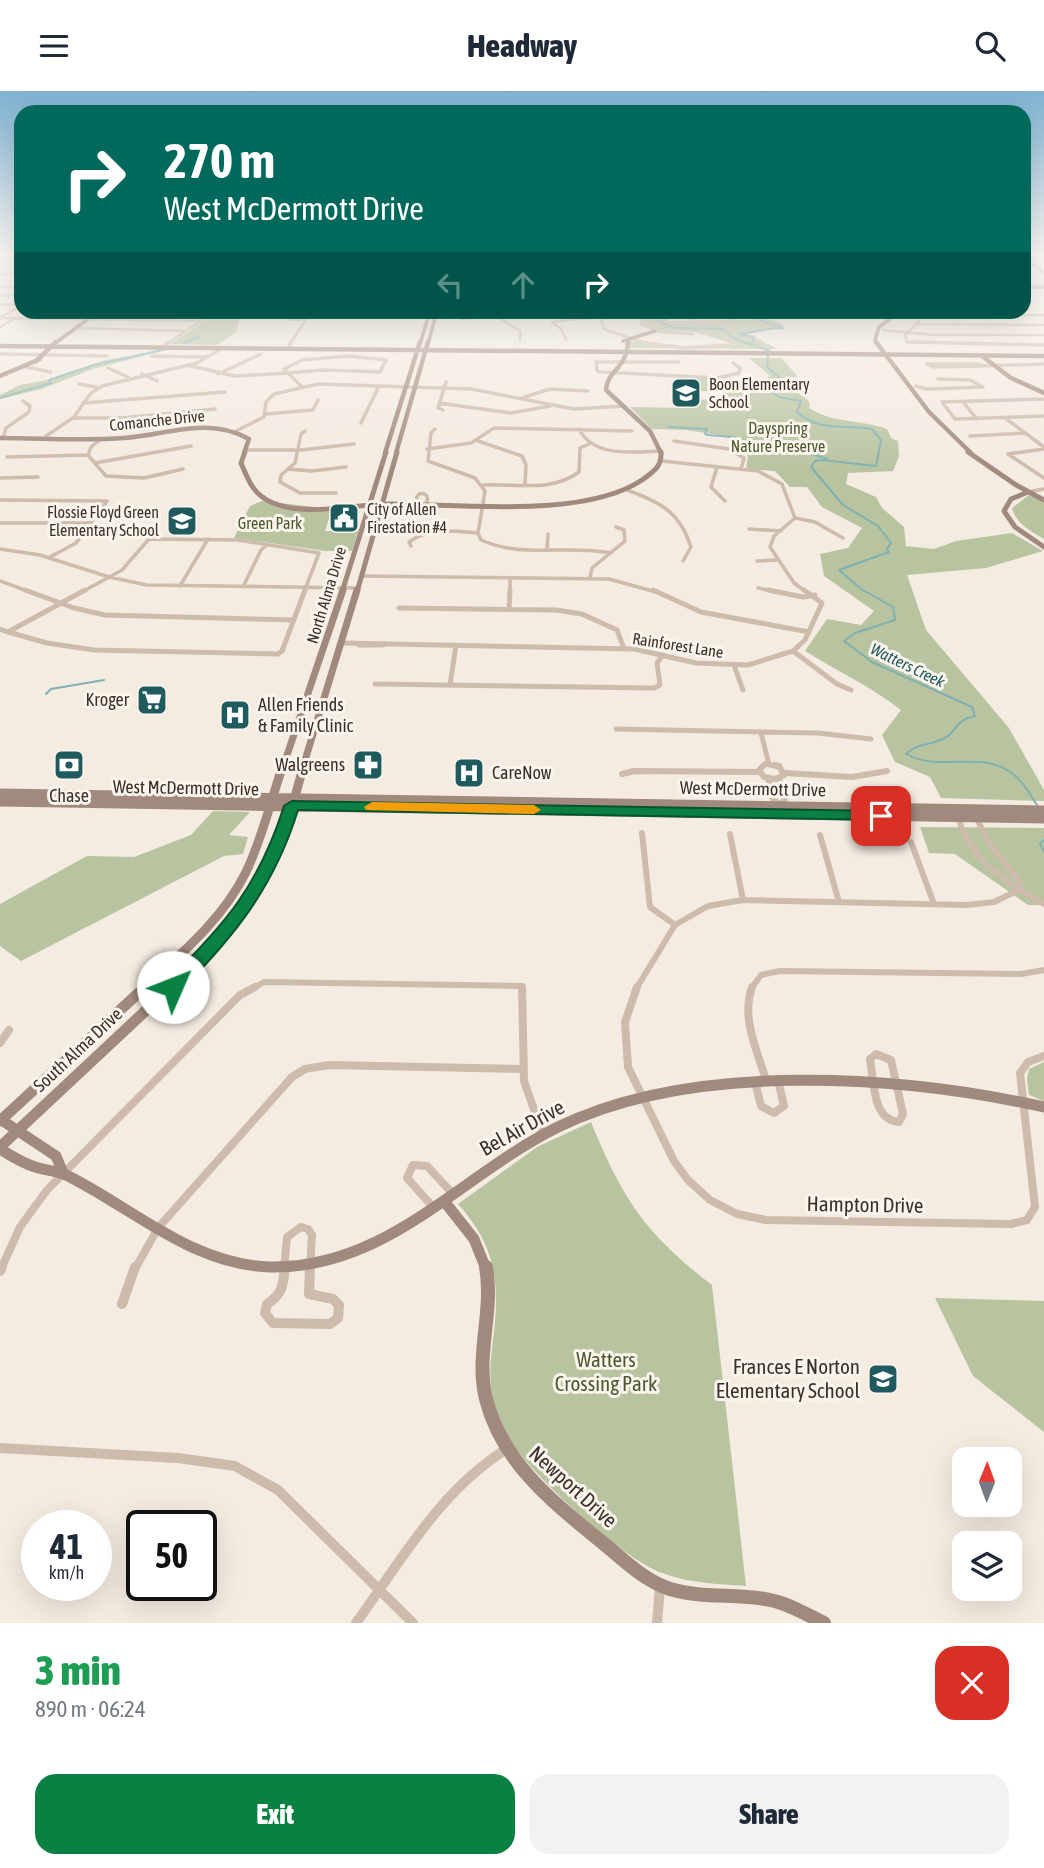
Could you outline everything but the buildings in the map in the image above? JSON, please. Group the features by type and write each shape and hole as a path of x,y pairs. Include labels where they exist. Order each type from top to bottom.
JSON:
{"main road":[{"name":"North Alma Drive","path":"271,801 326,643 424,327"},
{"name":"North Alma Drive","path":"293,801 362,576 432,327"},
{"path":"883,327 876,334 875,340 916,386 924,390 968,448 1030,491"},
{"path":"886,327 881,340 887,353 949,437 990,469 1044,498"},
{"path":"236,431 249,439 241,463 250,490 264,499 302,508 368,505 573,505 604,499 627,490 656,470 662,461 661,451 625,406 606,390 607,381 625,361 623,351 629,340 655,331"},
{"path":"0,344 417,349"},
{"path":"0,344 51,346"},
{"path":"0,376 26,367 58,345 417,349"},
{"path":"426,349 1043,354"},
{"path":"426,349 750,352"},
{"path":"512,351 567,349"},
{"path":"682,353 729,352 727,350"},
{"path":"828,354 865,351"},
{"path":"781,352 1043,354"},
{"path":"982,355 1043,354"},
{"path":"982,355 1011,378 1044,393"},
{"path":"989,356 995,365"},
{"path":"413,362 414,369 420,370"},
{"name":"Comanche Drive","path":"1,438 140,437 193,427 236,431"},
{"path":"1030,491 1011,499 1004,511 1015,527 1044,547"},
{"path":"326,643 341,643"},
{"name":"West McDermott Drive","path":"0,793 100,798 781,810 955,817 1044,810"},
{"name":"West McDermott Drive","path":"0,801 100,798"},
{"name":"South Alma Drive","path":"0,1120 200,937 227,903 246,872 271,801"},
{"name":"South Alma Drive","path":"0,1148 218,943 247,906 266,873 293,801"},
{"name":"West McDermott Drive","path":"781,810 961,808 1044,819"},
{"name":"Bel Air Drive","path":"0,1148 32,1167 59,1176 189,1248 218,1259 285,1267 310,1265 353,1255 386,1241 543,1135 582,1116 644,1097 707,1084 766,1080 954,1090 1044,1107"},
{"name":"Bel Air Drive","path":"0,1120 57,1156 59,1176"},
{"name":"Newport Drive","path":"444,1201 473,1235 484,1254 490,1295 481,1367 488,1410 505,1450 554,1503 660,1585 704,1596 769,1600 824,1623"}],"street":[{"path":"165,345 192,327"},
{"path":"289,346 301,327"},
{"path":"514,327 520,331 520,340"},
{"path":"559,327 566,340"},
{"path":"603,327 629,340 672,346 731,345"},
{"path":"647,327 655,331 693,334"},
{"path":"906,333 913,327"},
{"path":"36,361 40,354 51,346 58,345 78,328 185,331"},
{"path":"883,330 906,333 1044,335"},
{"path":"906,333 907,342 1044,343"},
{"path":"1037,335 1044,343"},
{"path":"301,349 337,346"},
{"path":"46,436 74,418 87,395 98,387 128,377 187,365 210,357 223,347"},
{"path":"417,349 426,349"},
{"path":"217,375 261,353"},
{"path":"0,354 107,356"},
{"path":"152,356 210,357"},
{"path":"187,365 217,375 255,377 287,373 328,370 380,372 386,365 385,359 307,358 287,365 284,369 287,373 301,386"},
{"path":"679,362 596,361 598,372 723,378 740,372 733,363"},
{"path":"1037,364 1044,370"},
{"path":"930,367 1044,364"},
{"path":"930,367 983,366"},
{"path":"26,367 51,372"},
{"path":"930,367 946,389"},
{"path":"108,368 128,377"},
{"path":"142,374 157,381"},
{"path":"924,390 983,387 970,380 939,379"},
{"path":"443,410 438,408 446,382"},
{"path":"79,384 98,387"},
{"path":"488,391 496,385"},
{"path":"236,431 258,422 266,414 270,397 301,386 488,391 550,407"},
{"path":"361,422 368,414 378,387"},
{"path":"520,399 550,389 588,390"},
{"path":"975,389 987,402"},
{"path":"83,404 225,392"},
{"path":"1044,399 942,402 955,419 1044,416"},
{"path":"266,414 313,410 318,400"},
{"path":"1,438 7,426 29,412 30,407 23,401"},
{"path":"962,402 977,419"},
{"path":"439,403 511,413 550,407 589,409 625,406"},
{"path":"74,418 122,418 215,409"},
{"path":"1005,418 1044,448"},
{"path":"427,449 452,448 478,440 490,429 496,428 632,431"},
{"path":"436,429 431,433 426,457 438,467 460,472 483,485 561,482 576,475 579,451 591,443"},
{"path":"579,429 582,437 591,443 619,451 661,451"},
{"path":"305,431 300,435 295,463 279,479 289,489 316,495 336,492"},
{"path":"970,436 1025,433"},
{"path":"88,455 91,447 103,437"},
{"path":"478,440 513,450 525,459 525,484"},
{"path":"674,441 735,450 744,458 741,469"},
{"path":"246,450 298,450 354,444"},
{"path":"94,463 191,446"},
{"path":"513,450 524,447"},
{"path":"1044,448 1008,454 1044,478"},
{"path":"7,457 88,455"},
{"path":"88,455 101,474 114,478 152,477 183,470"},
{"path":"662,461 765,473 777,479 795,518"},
{"path":"288,469 312,471 346,467"},
{"path":"426,471 438,467"},
{"path":"460,472 470,467"},
{"path":"717,467 711,487 725,501"},
{"path":"0,478 38,477"},
{"path":"483,485 478,533 481,540 495,546 611,553"},
{"path":"1030,491 1044,489"},
{"path":"627,490 659,502 680,517 691,547 683,561"},
{"path":"0,500 106,500 76,543 50,557"},
{"path":"795,518 770,543 794,583 815,596 822,607 809,632 793,651 837,684 851,690"},
{"path":"795,518 815,522 843,538"},
{"path":"0,523 92,523"},
{"path":"590,578 592,568 626,540 624,530 616,527"},
{"path":"749,529 781,531"},
{"path":"411,546 409,542 422,534 478,533"},
{"path":"547,549 548,534"},
{"path":"0,629 7,632 41,643 101,651 280,653 318,552 208,539 149,539 128,566 7,632"},
{"path":"180,586 208,539"},
{"path":"243,587 261,550 268,544"},
{"path":"0,549 50,557 109,577 146,585 358,588"},
{"path":"757,561 778,560"},
{"path":"362,576 590,578 649,588 701,612 809,632"},
{"path":"509,609 510,577"},
{"path":"0,581 92,613 124,617 294,620"},
{"path":"758,588 803,597 815,596"},
{"path":"399,608 556,610 589,617 617,630 624,649"},
{"name":"Rainforest Lane","path":"341,643 376,646 388,643 624,649 696,663 734,665 766,662 793,651"},
{"path":"450,685 456,645"},
{"path":"375,684 654,688 660,685 657,663 663,655"},
{"path":"734,665 743,690"},
{"path":"616,729 818,733 871,739"},
{"path":"761,733 769,764"},
{"path":"759,772 762,765 781,767 785,799 781,810"},
{"path":"622,774 634,771 759,772 768,778 880,775 887,771"},
{"path":"768,778 772,799 781,810"},
{"path":"1021,889 1018,880 989,843 976,817 961,808 955,817 974,854 1005,883 1021,889 1044,904"},
{"path":"642,833 650,907 674,925 708,906 743,900 934,904 994,902 1021,889"},
{"path":"730,834 743,900"},
{"path":"820,835 839,902"},
{"path":"911,842 934,904"},
{"name":"Hampton Drive","path":"674,925 640,978 625,1022 628,1067 674,1161 688,1180 710,1200 737,1215 787,1221 1011,1224 1027,1220 1035,1207 1020,1073 1028,1062 1044,1056"},
{"path":"766,1080 747,1007 748,993 761,975 780,971 947,975 1044,971"},
{"path":"0,1271 26,1216 59,1176 240,995 264,982 522,986 521,1069 526,1098 543,1135"},
{"path":"0,1043 9,1030"},
{"path":"879,1053 891,1061 903,1117 899,1122 892,1122 880,1113 874,1084 870,1059 879,1053"},
{"path":"122,1304 140,1255 158,1229 292,1077 305,1069 329,1065 521,1069"},
{"path":"413,1165 427,1166 444,1201 407,1178 413,1165"},
{"path":"300,1227 308,1229 312,1235 310,1265 309,1294 312,1297 333,1299 339,1305 338,1318 330,1324 273,1323 266,1318 267,1304 279,1296 283,1288 287,1237 292,1230 300,1227"},
{"path":"0,1448 177,1458 235,1466 278,1490 412,1623"},
{"path":"356,1623 455,1488 492,1456 505,1450"},
{"path":"657,1623 660,1585"}],"green space":[{"path":"195,327 237,327 236,332 217,345 170,344"},
{"path":"650,327 777,327 747,334 778,349 628,348 630,341 675,346 737,345 695,332 658,331"},
{"path":"170,349 93,369 41,389 0,399 0,395 20,385 47,380 105,360"},
{"name":"Dayspring Nature Preserve","path":"749,358 782,358 798,377 789,378 783,384 807,400 810,403 809,408 828,417 887,429 891,438 898,441 899,456 893,471 848,473 846,484 876,497 882,508 904,527 906,546 934,549 956,541 1012,533 1043,551 986,568 907,575 926,630 1009,728 1044,790 1044,801 941,798 930,777 895,762 882,735 901,710 866,686 805,651 827,619 861,625 874,611 824,576 820,554 848,548 862,528 822,507 807,487 790,487 775,471 746,469 748,457 739,438 686,430 652,429 630,407 686,408 684,400 727,399 728,395 722,391 687,391 682,384 691,382 692,378 731,378 753,386 770,376"},
{"path":"1029,495 1044,501 1044,539 1020,523 1014,514 1012,508"},
{"name":"Green Park","path":"262,501 332,509 325,531 358,531 352,551 325,551 234,538 250,506"},
{"path":"213,811 250,812 229,835 248,837 243,854 224,856 21,961 0,946 0,904 87,856 134,857 191,835"},
{"path":"920,827 1044,828 1044,905 1028,905 955,854 929,853"},
{"path":"1044,1062 1044,1101 1029,1095 1027,1079 1029,1069"},
{"name":"Watters Crossing Park","path":"591,1122 625,1194 638,1213 669,1249 712,1285 746,1586 682,1579 645,1565 624,1551 576,1511 531,1467 504,1431 497,1415 490,1372 496,1313 495,1279 492,1263 480,1233 458,1204 537,1147"},
{"path":"935,1298 1044,1301 1044,1432 973,1376"}],"waterway":[{"name":"Watters Creek","path":"673,327 723,329 735,339 770,351"},
{"path":"752,343 754,337 739,334 782,327"},
{"path":"184,343 199,337"},
{"path":"0,398 51,383 49,380 94,365 167,349"},
{"name":"Watters Creek","path":"768,356 767,367 780,378 769,390 779,397 801,401 797,412 806,419 824,425 872,429 881,440 876,466 822,460 815,461 811,467 843,505 878,526 891,543 887,549 889,552 839,570 861,589 893,607 895,620 855,633 844,641 872,662 972,707 975,716 963,720 943,739 920,746 906,754 933,762 988,763 1001,767 1020,781 1037,805"},
{"path":"668,427 707,429 705,434 708,435 733,437 754,444 786,445 827,459"},
{"path":"46,694 51,689 104,680"},
{"name":"Watters Creek","path":"1044,840 1040,843 1044,852"}],"slow traffic":[{"path":"372,807 534,810"}],"place":[{"name":"Boon Elementary School","path":"686,393"},
{"name":"City of Allen Firestation #4","path":"344,518"},
{"name":"Flossie Floyd Green Elementary School","path":"182,521"},
{"name":"Kroger","path":"152,700"},
{"name":"Allen Friends & Family Clinic","path":"235,715"},
{"name":"Chase","path":"69,765"},
{"name":"Walgreens","path":"368,765"},
{"name":"CareNow","path":"469,773"},
{"name":"Frances E Norton Elementary School","path":"883,1379"}],"route":[{"path":"173,987 218,943 247,906 280,844 292,806 881,816"}]}
